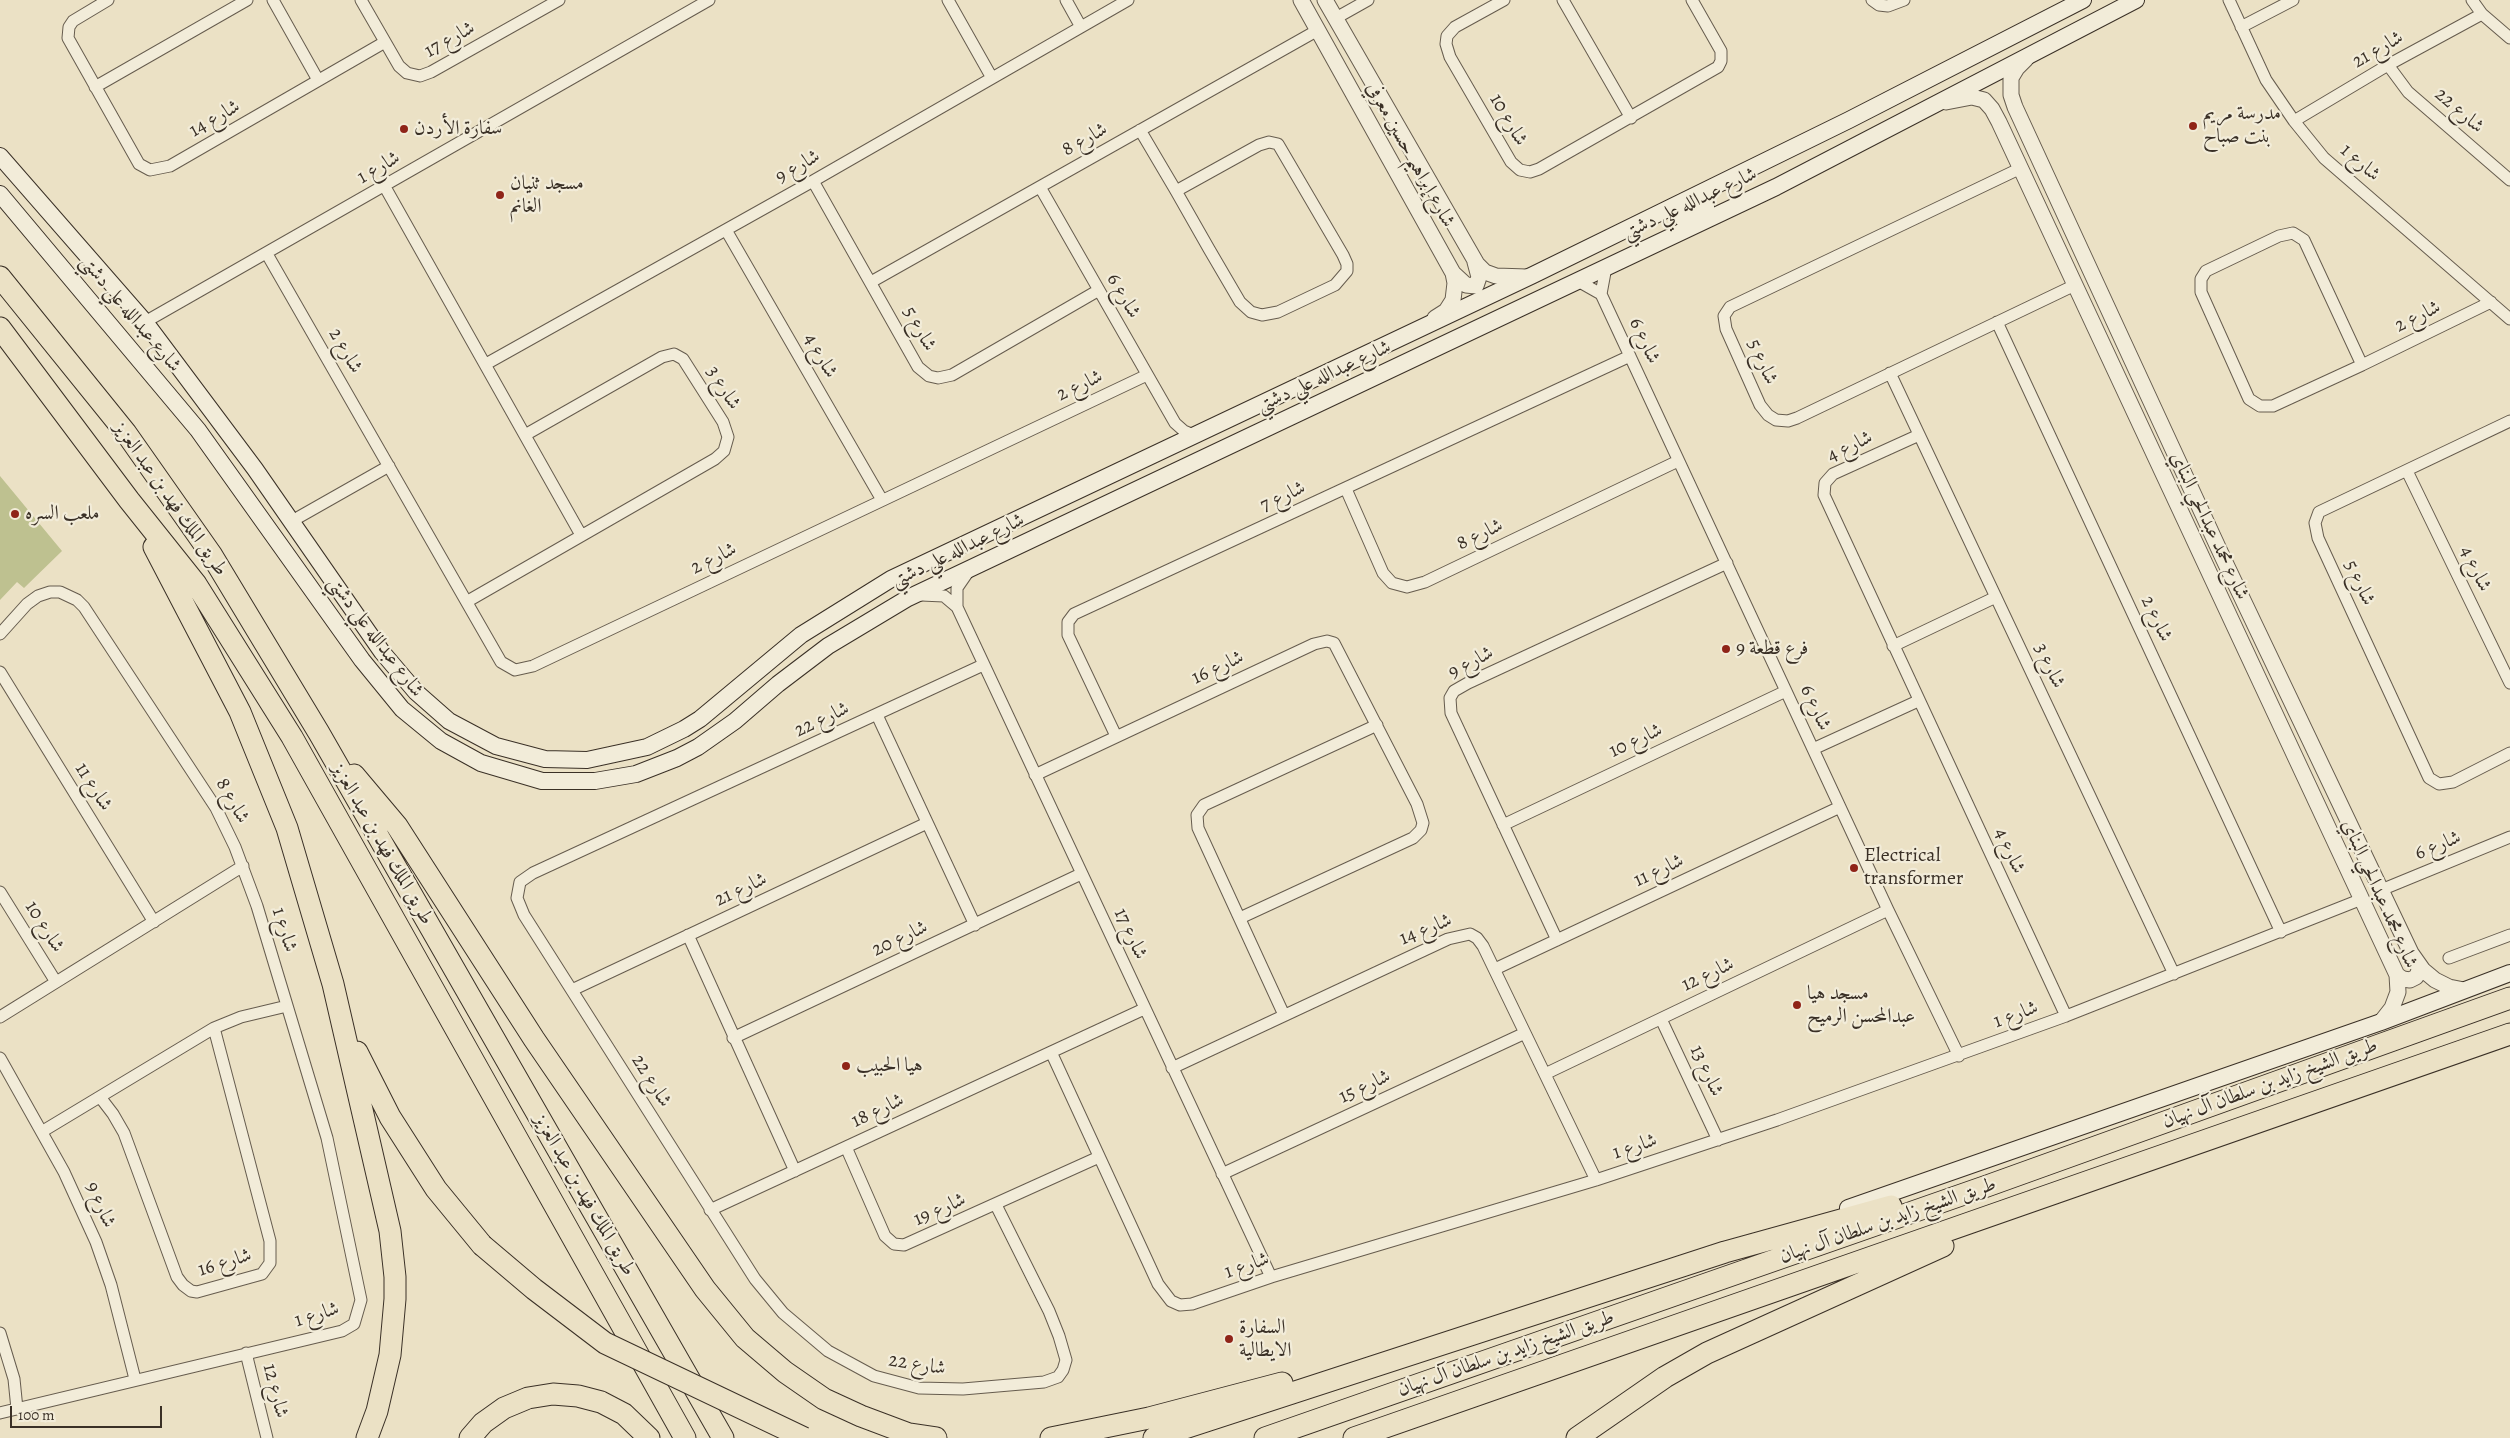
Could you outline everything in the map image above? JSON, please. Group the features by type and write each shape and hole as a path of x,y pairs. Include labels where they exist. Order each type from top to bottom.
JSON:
{"highway":[{"name":"طريق الملك فهد بن عبد العزيز","path":"0,277 126,433 205,546 319,733 723,1438"},
{"name":"طريق الملك فهد بن عبد العزيز","path":"0,328 129,500 196,584 292,737 685,1438"},
{"path":"129,500 240,712 287,828 333,984 356,1050 390,1117 436,1189 482,1245 534,1290 605,1343 804,1438"},
{"path":"319,733 397,826 534,1038 705,1289 745,1338 785,1372 824,1399 910,1434 936,1438"},
{"path":"333,984 390,1231 395,1277 390,1355 379,1403 367,1438"},
{"name":"طريق الشيخ زايد بن سلطان آل نهيان","path":"1265,1438 1987,1186 2510,998"},
{"name":"طريق الشيخ زايد بن سلطان آل نهيان","path":"1354,1438 2040,1200 2510,1034"},
{"path":"1154,1438 1725,1252 1947,1191 1987,1186"},
{"path":"1577,1438 1665,1377 1707,1353 1879,1276 2040,1200"},
{"path":"1051,1438 1149,1418 1299,1379 1440,1346"},
{"path":"470,1438 483,1423 504,1408 528,1398 553,1394 578,1396 607,1405 629,1418 649,1438"}],"main road":[{"name":"شارع عبدالله علي دشتي","path":"0,156 145,322 292,522 389,663 416,692 438,712 463,730 490,744 545,759 587,760 647,747 684,729 700,719 801,635 873,589 1704,192 2083,0"},
{"name":"شارع عبدالله علي دشتي","path":"0,194 132,348 220,458 366,666 391,697 415,721 440,742 469,758 528,778 556,782 605,780 636,774 671,761 698,747 735,721 812,657 908,598 1741,202 2136,0"},
{"path":"1741,202 1728,202 1725,195 1728,189 1808,151 1822,141 1834,127"},
{"path":"0,182 17,201 27,198 28,188"},
{"path":"1606,267 1634,244 1703,208 1707,198 1704,192"},
{"path":"34,234 36,223 47,221 77,255 99,271"},
{"path":"132,348 165,374 211,433 220,433 223,426"},
{"path":"270,529 297,553 356,634 362,634 366,628"},
{"path":"812,657 805,658 802,656 800,650 802,646 859,606 873,589"},
{"path":"1725,1252 2381,1022 2510,973"}],"street":[{"name":"شارع 14","path":"108,0 73,21 68,30 70,42 139,164 150,170 170,166 385,42"},
{"path":"95,86 247,0"},
{"path":"273,0 318,80"},
{"name":"شارع 17","path":"361,0 401,69 411,75 424,75 559,0"},
{"name":"شارع 1","path":"145,322 385,187 690,5 709,0"},
{"path":"948,0 992,78"},
{"path":"1066,0 1081,27"},
{"name":"شارع 9","path":"486,364 813,181 1128,0"},
{"name":"شارع إبراهيم حسين معرفي","path":"1300,0 1453,273"},
{"name":"شارع إبراهيم حسين معرفي","path":"1325,0 1474,260 1482,270 1496,276 1519,278 1533,275"},
{"path":"1336,18 1368,0"},
{"name":"شارع 10","path":"1504,0 1455,26 1447,36 1446,44 1459,73 1510,162 1516,168 1527,172 1539,169 1715,70 1722,58 1720,49 1692,0"},
{"path":"1563,0 1630,118"},
{"path":"1872,0 1879,5 1888,6 1904,0"},
{"name":"شارع 1","path":"2229,0 2266,80 2294,122 2324,158 2510,319"},
{"path":"2241,27 2293,0"},
{"path":"2472,0 2482,14 2510,38"},
{"name":"شارع 21","path":"2294,122 2388,65 2482,14"},
{"name":"شارع 8","path":"872,282 1318,30"},
{"name":"شارع محمد عبدالحي البناي","path":"2034,53 2014,71 2011,81 2011,95 2073,232 2223,558 2418,964 2435,980 2449,987 2464,990"},
{"name":"شارع 22","path":"2388,65 2408,92 2510,180"},
{"name":"شارع محمد عبدالحي البناي","path":"1930,107 1955,100 1976,98 1989,104 1999,122 2397,975 2398,992 2392,1008 2381,1022"},
{"path":"1999,122 1999,118 2003,114 2009,114 2013,118 2055,206 2073,232"},
{"path":"1140,130 1240,302 1251,312 1262,315 1273,314 1334,285 1345,275 1347,268 1343,255 1278,144 1269,142 1259,145 1176,191"},
{"name":"شارع 5","path":"2021,168 1740,301 1725,313 1726,328 1760,405 1768,415 1776,420 1788,421 1797,418 2075,285"},
{"name":"شارع 5","path":"813,181 872,282 918,367 925,374 938,378 952,375 1099,290"},
{"path":"385,187 581,535"},
{"name":"شارع 6","path":"1040,187 1175,423 1184,431 1196,436"},
{"name":"شارع 4","path":"726,230 882,500"},
{"name":"شارع 2","path":"2362,365 2304,240 2293,233 2279,236 2206,271 2202,279 2201,292 2249,399 2260,406 2273,406 2362,365 2490,302"},
{"name":"شارع 2","path":"267,254 468,601 501,662 512,670 524,669 1148,375"},
{"path":"1453,273 1466,285 1476,286 1479,277 1474,260"},
{"path":"1578,281 1601,294 1606,267"},
{"path":"1426,325 1450,305 1455,288 1453,273"},
{"name":"شارع 6","path":"1601,294 1888,910 1959,1056"},
{"name":"شارع 2","path":"1997,322 2281,932"},
{"name":"شارع 3","path":"468,601 721,455 727,446 728,437 723,422 683,359 674,354 662,357 525,435"},
{"name":"شارع 7","path":"1116,736 1071,641 1067,627 1071,616 1630,356"},
{"name":"شارع 3","path":"1890,373 2174,974"},
{"name":"شارع 5","path":"2510,421 2319,512 2315,523 2318,538 2429,778 2439,784 2453,782 2510,754"},
{"path":"1171,448 1176,436 1175,423"},
{"name":"شارع 4","path":"1919,435 1837,472 1826,481 1824,488 1826,501 2066,1016"},
{"path":"2151,449 2172,477 2210,560 2216,562 2223,558"},
{"name":"شارع 8","path":"1346,489 1382,573 1392,583 1407,587 1425,582 1678,461"},
{"path":"292,522 389,466"},
{"name":"شارع 4","path":"2407,471 2510,683"},
{"name":"شارع 9","path":"1558,940 1450,711 1451,695 1468,683 1727,564"},
{"path":"956,607 956,594 959,584 977,565"},
{"path":"2214,584 2218,582 2225,584 2254,639 2270,656"},
{"name":"شارع 8","path":"0,634 31,600 44,594 60,592 72,596 81,603 204,788 226,826 243,866"},
{"path":"908,598 926,594 938,594 950,600 956,607"},
{"path":"1893,646 1996,597"},
{"name":"شارع 17","path":"956,607 1271,1277"},
{"name":"شارع 16","path":"1035,775 1314,644 1327,641 1334,643 1339,649 1420,810 1423,823 1419,834 1413,838 1240,918"},
{"name":"شارع 22","path":"983,664 877,716 524,878 517,891 519,906 755,1279 783,1312 813,1340 859,1370 894,1382 934,1389 963,1389 1052,1380 1061,1374 1065,1366 1062,1344 1049,1311 996,1205"},
{"name":"شارع 11","path":"0,672 154,922"},
{"name":"شارع 10","path":"1503,825 1786,691"},
{"path":"1813,749 1918,701"},
{"path":"877,716 975,925"},
{"path":"1284,1015 1197,825 1196,818 1200,809 1377,725"},
{"name":"شارع 11","path":"1495,969 1840,807"},
{"name":"شارع 21","path":"572,990 927,823"},
{"name":"شارع 6","path":"2381,890 2510,837"},
{"path":"0,1017 243,866"},
{"name":"شارع 1","path":"0,1413 342,1330 354,1324 360,1305 360,1291 333,1162 265,930 243,866"},
{"name":"شارع 20","path":"733,1038 1081,874"},
{"name":"شارع 10","path":"0,892 56,982"},
{"name":"شارع 1","path":"1051,1052 1158,1284 1171,1301 1180,1305 1192,1304 1271,1277 1596,1180 1718,1140 1959,1056 2066,1016 2362,899"},
{"name":"شارع 12","path":"1545,1074 1888,910"},
{"name":"شارع 14","path":"1172,1068 1460,934 1470,934 1477,938 1495,969 1596,1180"},
{"path":"688,935 733,1038 795,1171"},
{"path":"2449,958 2510,935"},
{"path":"2397,975 2403,979 2410,980 2416,976 2419,970 2418,964"},
{"path":"42,1131 214,1028 241,1017 287,1006"},
{"name":"شارع 18","path":"710,1210 1144,1009"},
{"name":"شارع 13","path":"1661,1019 1718,1140"},
{"name":"شارع 16","path":"100,1097 124,1133 177,1277 183,1285 191,1292 197,1292 262,1274 270,1263 270,1242 214,1028"},
{"name":"شارع 15","path":"1222,1174 1525,1033"},
{"name":"شارع 9","path":"0,1058 42,1131 96,1242 111,1285 135,1380"},
{"name":"شارع 19","path":"846,1147 883,1231 894,1244 908,1245 1099,1157"},
{"path":"0,1334 14,1379 17,1409"},
{"name":"شارع 12","path":"246,1353 267,1438"}],"green space":[{"name":"ملعب السره","path":"0,476 62,551 24,588 17,582 0,600"}],"place":[{"name":"مدرسة مريم بنت صباح","path":"2193,126"},
{"name":"سفارة الأردن","path":"404,129"},
{"name":"مسجد ثنيان الغانم","path":"500,195"},
{"name":"ملعب السره","path":"15,514"},
{"name":"فرع قطعة 9","path":"1726,649"},
{"name":"Electrical transformer","path":"1854,868"},
{"name":"مسجد هيا عبدالمحسن الرميح","path":"1797,1005"},
{"name":"هيا الحبيب","path":"846,1066"},
{"name":"السفارة الايطالية","path":"1229,1339"}]}
